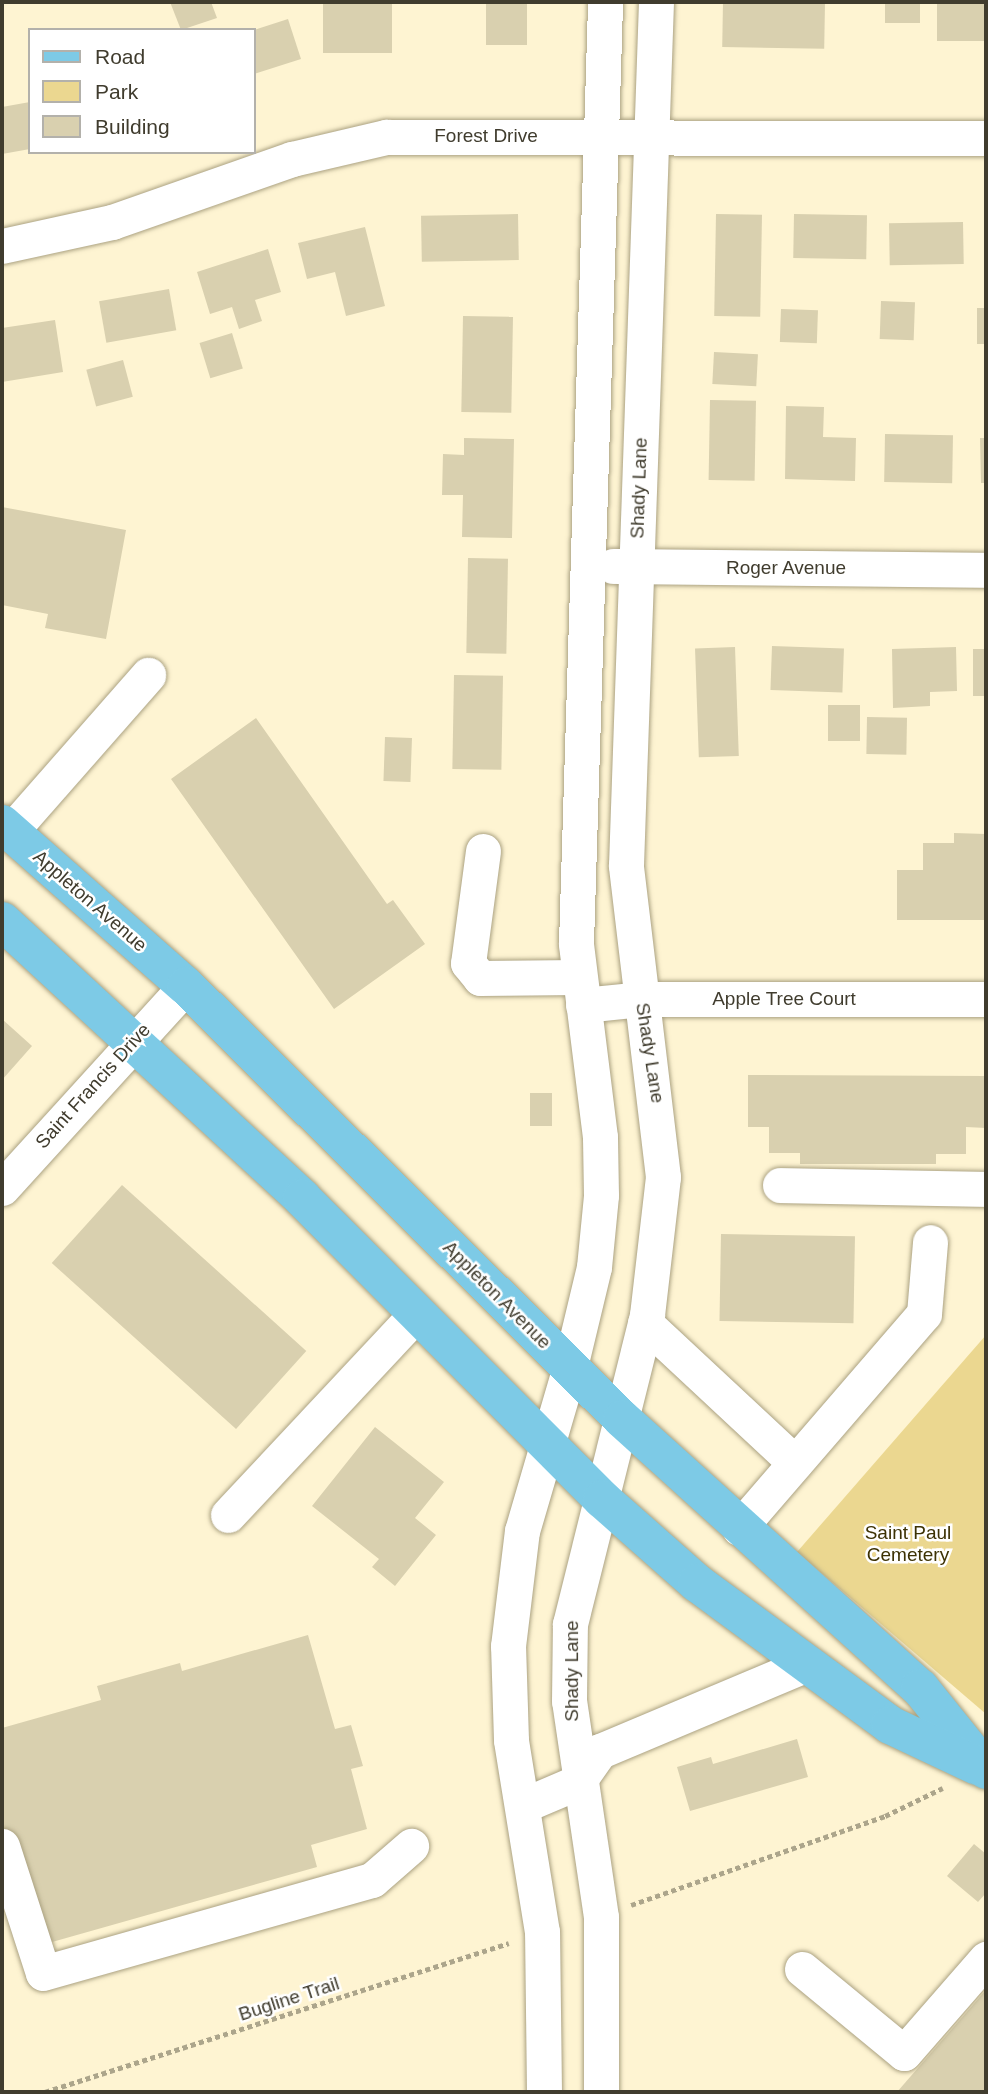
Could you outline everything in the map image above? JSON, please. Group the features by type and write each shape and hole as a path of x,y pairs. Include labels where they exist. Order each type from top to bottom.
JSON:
{"main road":[{"name":"Appleton Avenue","path":"6,828 186,986 622,1419 739,1528 920,1688 986,1770"},
{"name":"Appleton Avenue","path":"2,921 135,1040 548,1441 603,1499 697,1583 890,1725 986,1770"}],"street":[{"path":"544,2092 542,1932 524,1805 511,1740 513,1579 594,1267 601,1195 600,1137 581,991 576,827 604,2"},
{"name":"Shady Lane","path":"601,2092 601,1917 578,1782 569,1702 570,1624 645,1323 663,1177 626,865 656,2"},
{"name":"Forest Drive","path":"2,246 112,222 349,143 386,137 986,138"},
{"name":"Roger Avenue","path":"586,565 986,570"},
{"path":"6,828 148,675"},
{"name":"Apple Tree Court","path":"483,851 468,963 480,978 641,999 986,999"},
{"name":"Saint Francis Drive","path":"2,1188 186,986"},
{"path":"780,1185 986,1189"},
{"path":"739,1528 924,1314 930,1242"},
{"path":"228,1515 417,1313"},
{"path":"645,1323 795,1463"},
{"path":"524,1805 578,1782 600,1751 807,1664"},
{"path":"2,1846 43,1973 372,1880 411,1846"},
{"path":"802,1969 904,2053 986,1959"}],"path":[{"path":"601,1917 885,1816 948,1786"},
{"name":"Bugline Trail","path":"45,2092 542,1932"}],"green space":[{"name":"Saint Paul Cemetery","path":"986,1335 986,1714 797,1552"}],"building":[{"path":"170,2 211,2 217,18 180,28"},
{"path":"323,2 392,2 392,53 323,53"},
{"path":"486,2 527,2 527,45 486,45"},
{"path":"723,2 825,4 824,49 722,47"},
{"path":"885,2 920,2 920,23 885,23"},
{"path":"937,2 986,2 986,41 937,41"},
{"path":"288,19 301,59 256,73 256,29"},
{"path":"28,102 28,149 2,154 2,107"},
{"path":"518,214 519,260 422,262 421,216"},
{"path":"716,214 762,215 760,317 714,316"},
{"path":"794,214 867,215 866,259 793,258"},
{"path":"963,222 964,264 890,265 889,223"},
{"path":"365,227 385,306 346,316 335,272 307,279 298,243"},
{"path":"268,249 281,292 255,300 262,321 239,329 232,307 210,314 197,272"},
{"path":"169,289 176,330 106,343 99,301"},
{"path":"881,301 915,302 914,340 880,339"},
{"path":"977,308 986,308 986,344 977,344"},
{"path":"781,309 818,310 817,343 780,342"},
{"path":"463,316 513,317 511,413 461,412"},
{"path":"55,320 63,372 2,382 2,328"},
{"path":"232,333 243,368 210,378 199,343"},
{"path":"714,352 758,354 756,386 712,384"},
{"path":"123,360 133,397 96,407 86,370"},
{"path":"710,400 756,401 755,481 709,480"},
{"path":"786,406 824,407 823,437 856,438 855,481 785,479"},
{"path":"885,434 953,435 952,483 884,482"},
{"path":"464,438 514,439 512,538 462,537 463,495 442,495 443,454 464,455"},
{"path":"980,438 986,438 986,483 981,483"},
{"path":"2,507 126,530 106,639 45,628 48,614 2,605"},
{"path":"468,558 508,559 506,654 466,653"},
{"path":"772,646 844,649 842,692 770,690"},
{"path":"735,647 739,756 699,757 695,648"},
{"path":"956,647 957,691 930,692 930,706 893,708 892,649"},
{"path":"973,649 986,649 986,696 973,696"},
{"path":"454,675 503,676 501,770 452,769"},
{"path":"828,705 860,705 860,741 828,741"},
{"path":"867,717 907,718 906,755 866,754"},
{"path":"256,718 387,904 393,900 425,944 334,1009 171,779"},
{"path":"385,737 412,738 410,782 383,781"},
{"path":"954,833 986,834 986,920 897,920 897,870 923,870 923,843 954,843"},
{"path":"2,1019 32,1046 2,1080"},
{"path":"748,1075 986,1076 986,1128 966,1127 966,1154 936,1154 936,1164 800,1164 800,1153 769,1153 769,1127 748,1127"},
{"path":"530,1093 552,1093 552,1126 530,1126"},
{"path":"122,1185 306,1351 236,1429 52,1263"},
{"path":"721,1234 855,1236 853,1323 719,1321"},
{"path":"375,1427 444,1482 415,1518 436,1535 395,1586 372,1567 379,1559 312,1506"},
{"path":"308,1635 335,1729 351,1725 363,1766 351,1769 367,1829 311,1845 317,1867 38,1946 2,1820 2,1728 101,1700 97,1686 180,1663 182,1671"},
{"path":"797,1739 808,1777 690,1811 677,1767 711,1757 713,1764"},
{"path":"974,1844 986,1854 986,1893 978,1902 947,1876"},
{"path":"986,1990 986,2092 897,2092"}]}
